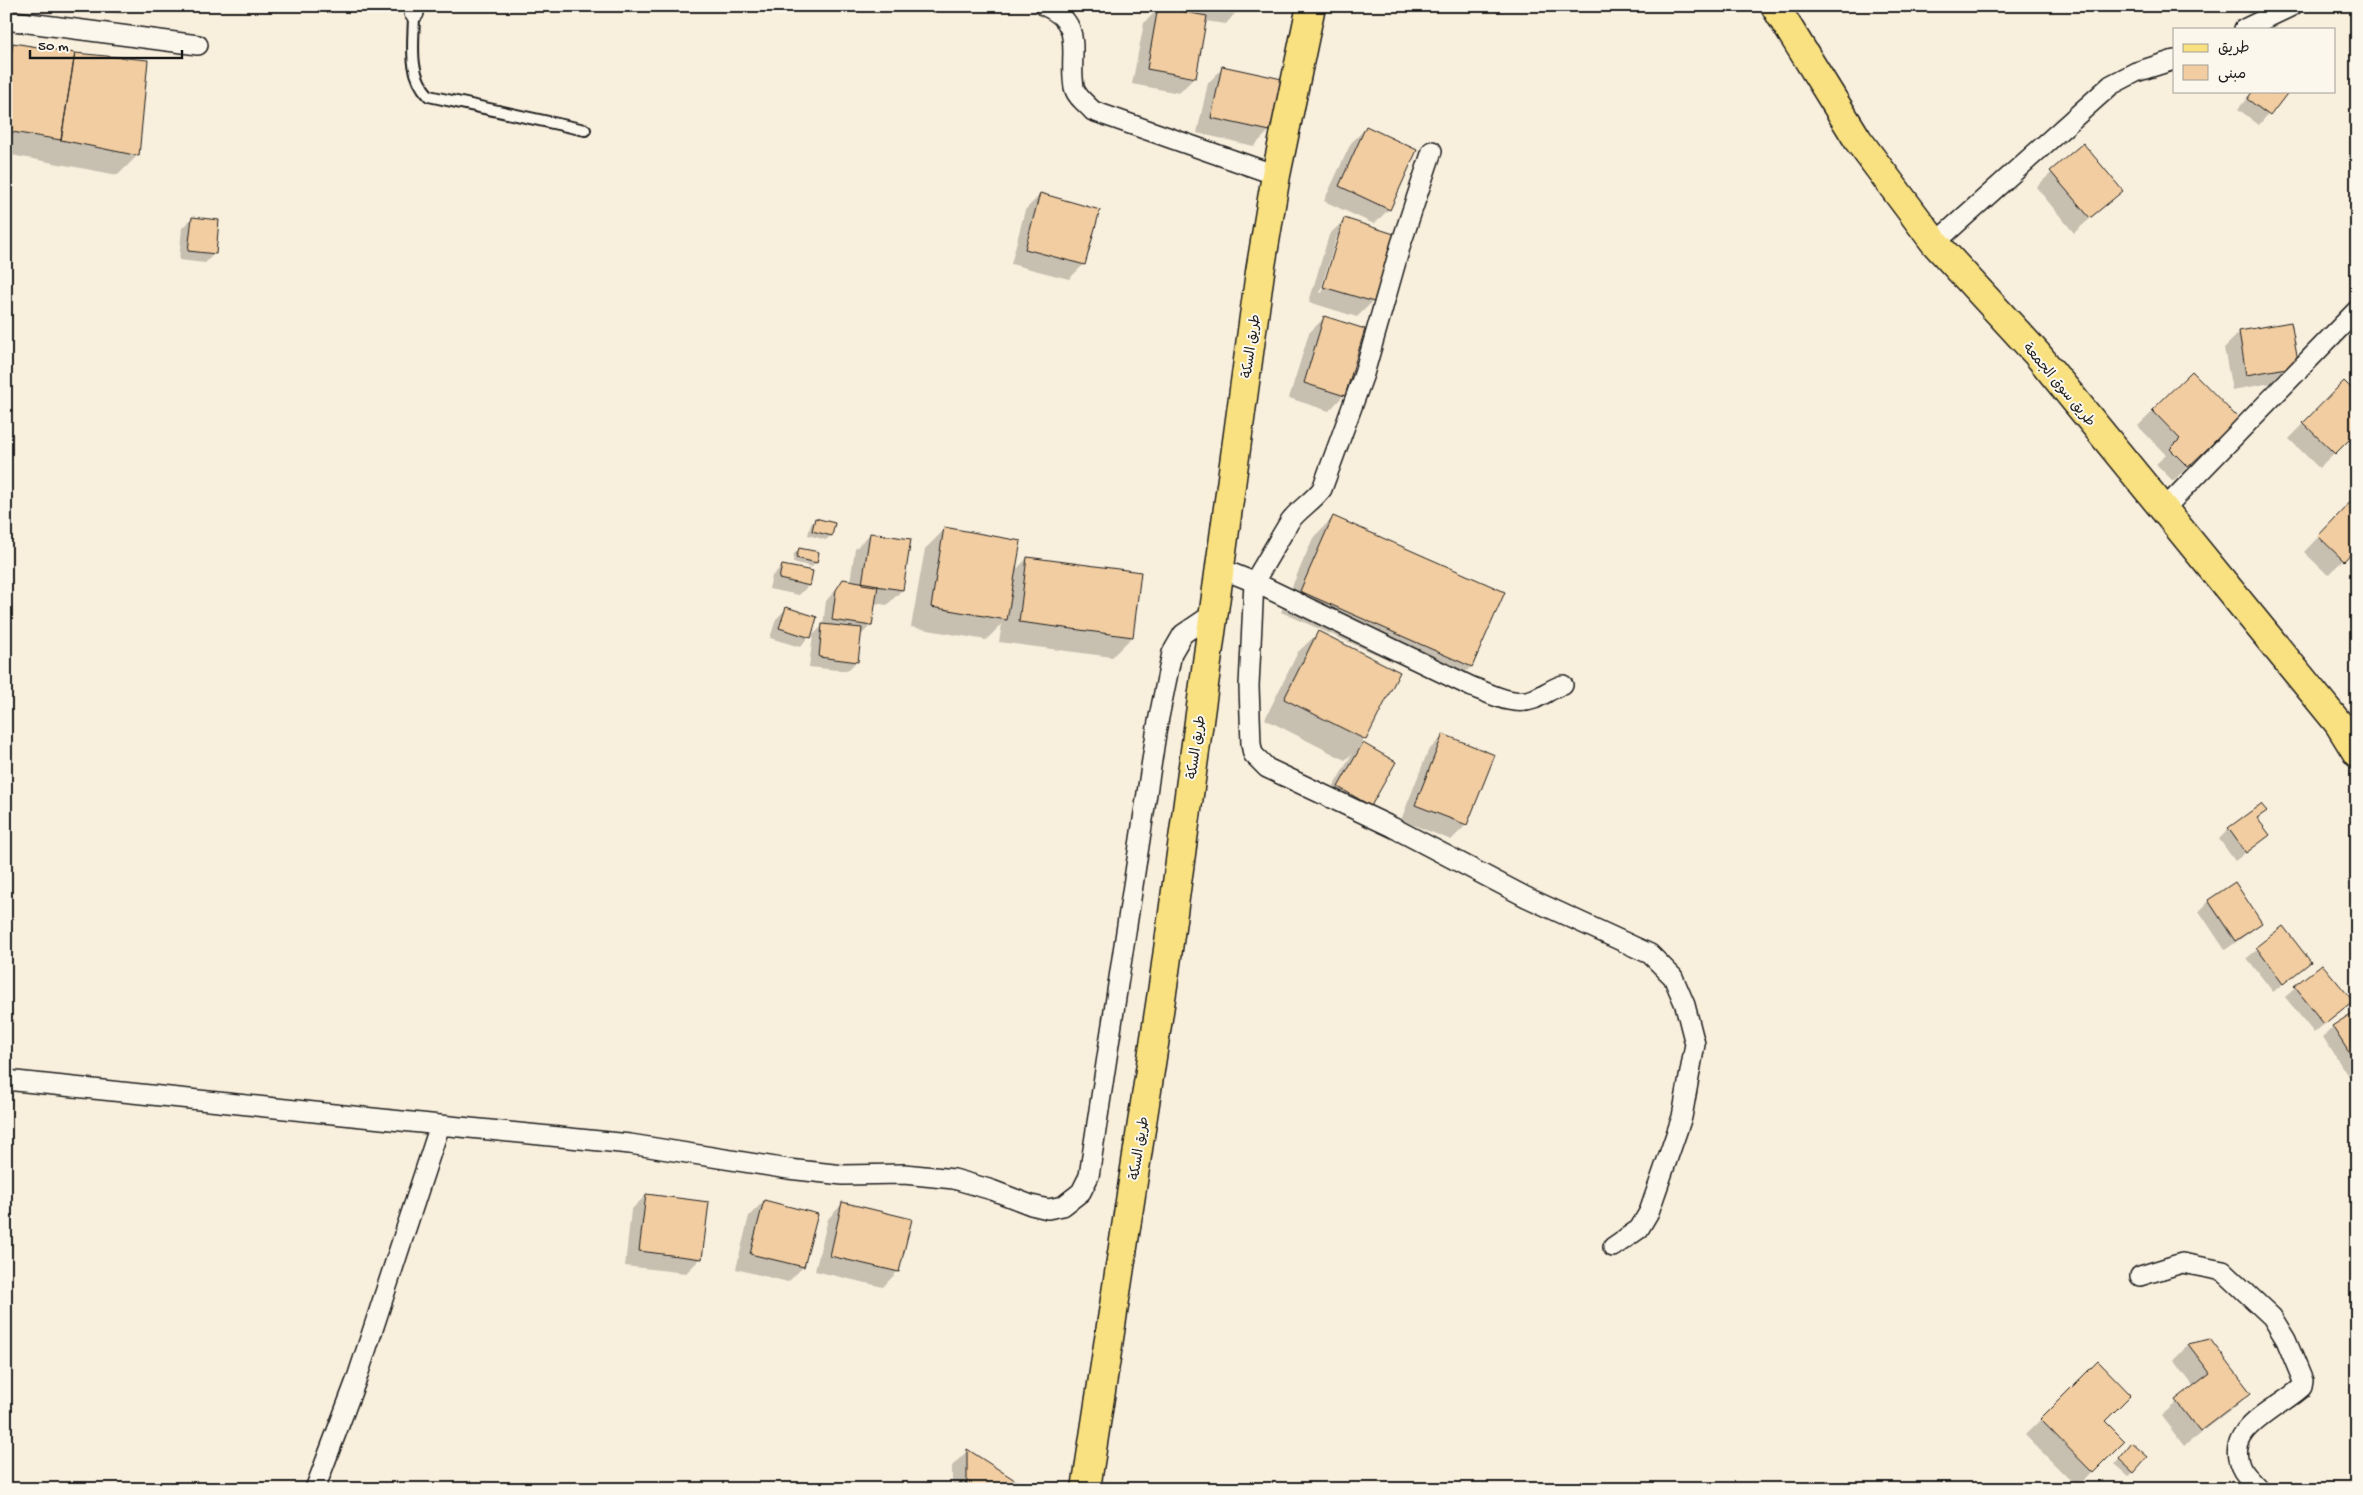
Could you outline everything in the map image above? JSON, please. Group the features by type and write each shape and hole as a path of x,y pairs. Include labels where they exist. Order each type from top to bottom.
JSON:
{"main road":[{"name":"طريق السكة","path":"1086,1489 1164,979 1219,568 1276,175 1311,6"},
{"name":"طريق سوق الجمعة","path":"1775,6 1858,140 1935,243 2037,354 2339,724 2357,753"}],"street":[{"path":"1045,6 1058,12 1068,23 1074,46 1075,88 1080,98 1094,111 1276,175"},
{"path":"2246,28 2292,6"},
{"path":"6,20 198,45"},
{"path":"1935,243 2111,85 2136,72 2173,60"},
{"path":"1432,151 1401,244 1364,374 1322,490 1315,499 1296,513 1290,521 1254,582 1249,686 1251,744 1253,754 1267,768 1392,827 1526,897 1650,954 1673,977 1685,1006 1695,1044 1682,1117 1649,1212 1639,1229 1613,1246"},
{"path":"2163,510 2357,310"},
{"path":"1219,568 1254,582 1472,687 1501,698 1518,702 1532,700 1562,685"},
{"path":"6,1080 621,1143 788,1170 843,1175 904,1174 954,1179 992,1190 1030,1205 1048,1209 1063,1206 1081,1192 1089,1176 1157,727 1172,653 1183,634 1214,614"},
{"path":"315,1489 357,1378 440,1125"},
{"path":"2140,1276 2182,1263 2223,1270 2272,1318 2286,1340 2303,1381 2302,1387 2260,1417 2241,1435 2238,1457 2244,1471 2259,1489"}],"lane":[{"path":"414,10 413,67 420,86 429,96 585,130"}],"building":[{"path":"1221,6 1243,6 1242,10"},
{"path":"1158,7 1207,16 1196,78 1147,69"},
{"path":"13,43 75,53 61,140 6,131 6,85"},
{"path":"75,53 148,60 139,156 61,140"},
{"path":"1222,66 1282,79 1270,131 1211,118"},
{"path":"2252,92 2288,92 2270,116 2247,99"},
{"path":"1366,126 1417,150 1390,210 1339,186"},
{"path":"2083,143 2123,191 2090,218 2050,171"},
{"path":"1040,193 1100,210 1085,265 1025,249"},
{"path":"192,217 219,220 216,254 188,251"},
{"path":"1344,218 1394,234 1374,302 1323,287"},
{"path":"1324,316 1365,329 1345,396 1304,383"},
{"path":"2291,322 2299,366 2246,375 2239,331"},
{"path":"2192,371 2239,419 2188,467 2170,449 2180,439 2152,410"},
{"path":"2344,381 2357,394 2357,432 2335,454 2303,423"},
{"path":"2357,495 2357,547 2344,561 2318,536"},
{"path":"1333,516 1505,592 1472,667 1300,591"},
{"path":"815,518 835,523 832,536 812,531"},
{"path":"944,527 1021,541 1007,620 931,607"},
{"path":"870,533 911,539 903,590 862,584"},
{"path":"799,548 819,552 817,563 796,558"},
{"path":"1027,557 1141,572 1133,637 1019,622"},
{"path":"782,565 813,571 810,586 779,579"},
{"path":"843,579 878,585 872,626 832,620 836,590"},
{"path":"786,607 817,617 811,638 779,628"},
{"path":"822,624 862,628 858,662 819,657"},
{"path":"1318,631 1400,672 1366,740 1284,699"},
{"path":"1443,734 1495,755 1467,825 1415,805"},
{"path":"1363,743 1396,762 1371,806 1338,787"},
{"path":"2261,804 2267,811 2257,818 2270,835 2246,853 2228,828"},
{"path":"2235,882 2262,923 2235,941 2208,900"},
{"path":"2283,926 2311,962 2283,984 2256,947"},
{"path":"2322,964 2353,1001 2324,1024 2294,986"},
{"path":"2357,1010 2357,1065 2332,1026"},
{"path":"646,1194 709,1202 702,1259 639,1251"},
{"path":"764,1200 818,1214 804,1267 750,1254"},
{"path":"842,1202 912,1219 899,1272 830,1256"},
{"path":"2210,1339 2251,1393 2200,1432 2175,1400 2210,1373 2188,1344"},
{"path":"2098,1361 2131,1395 2105,1421 2125,1441 2093,1473 2040,1419"},
{"path":"2132,1443 2148,1457 2134,1473 2119,1459"},
{"path":"967,1449 1018,1482 1018,1489 967,1489"},
{"path":"2357,1480 2357,1489 2345,1489"}]}
